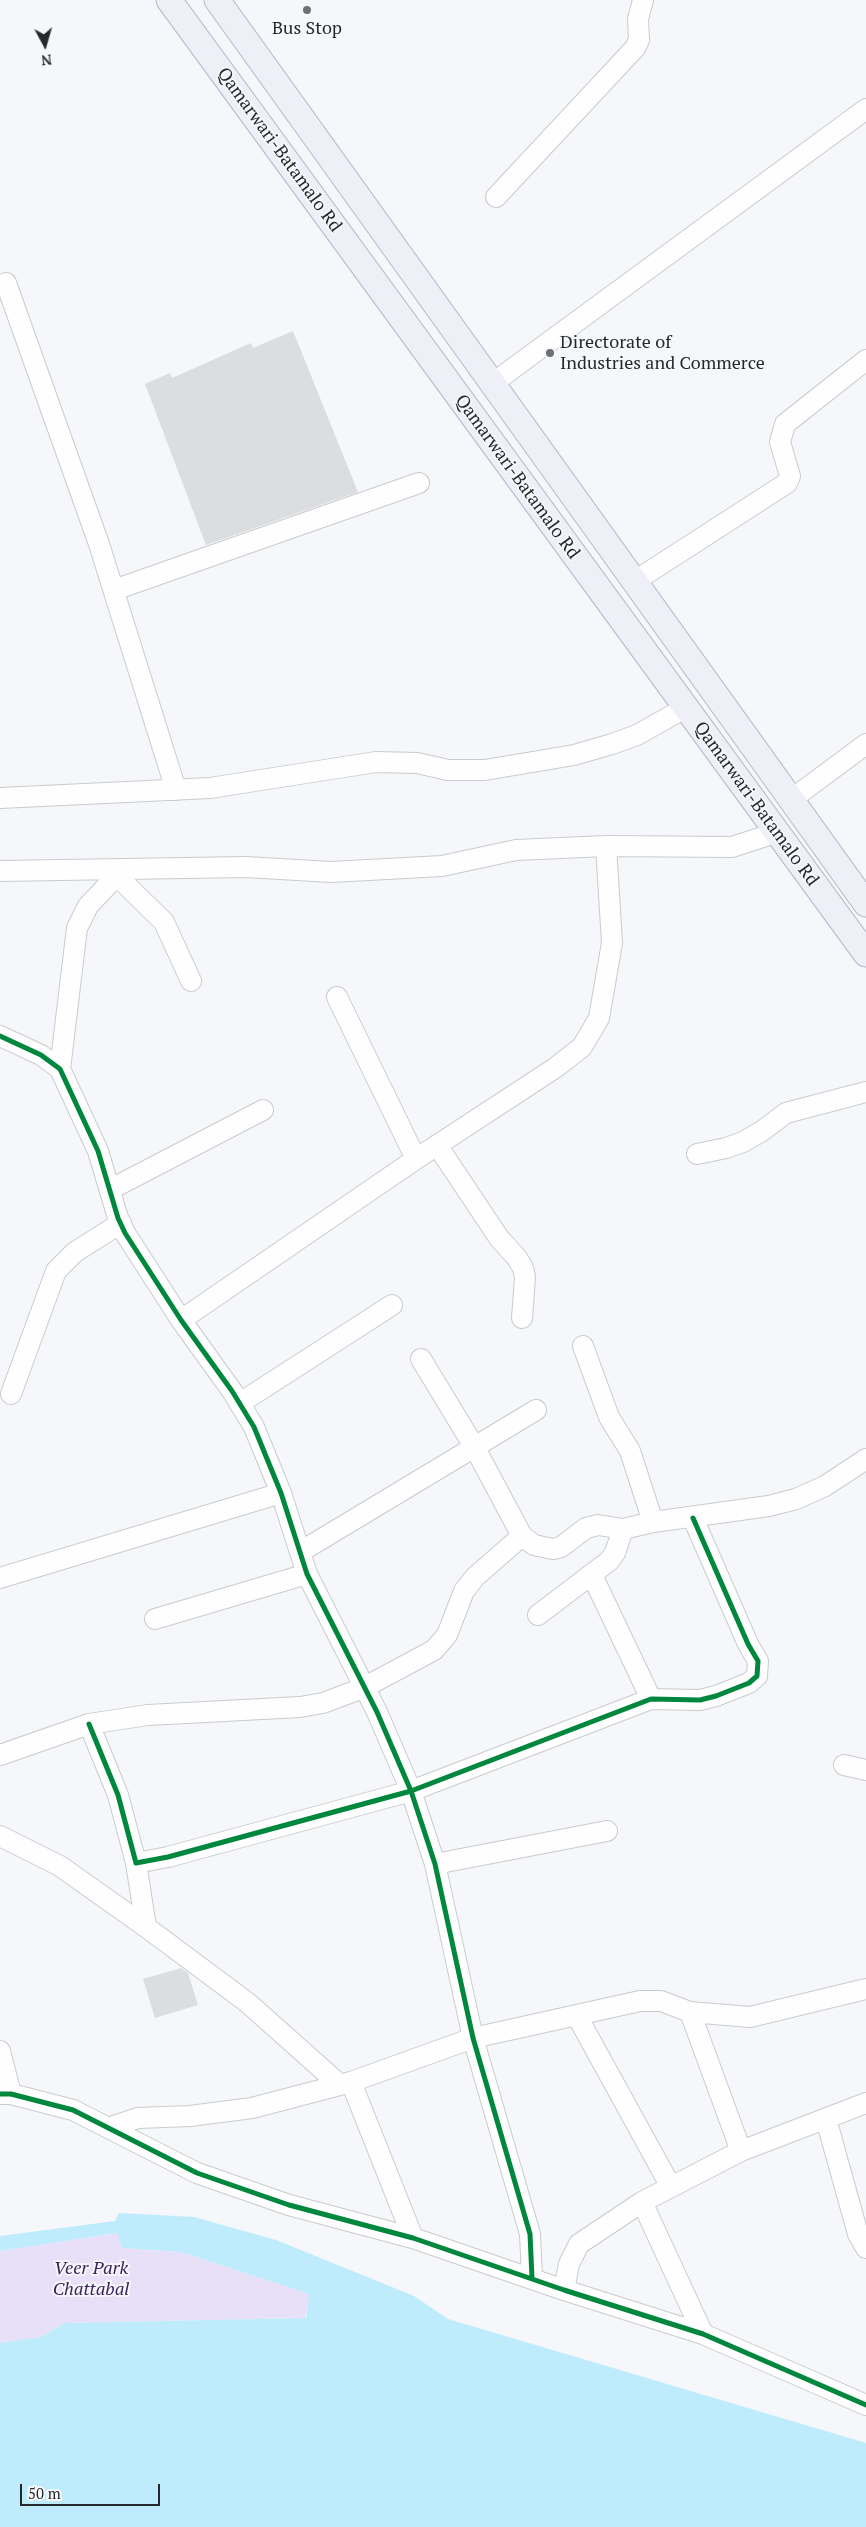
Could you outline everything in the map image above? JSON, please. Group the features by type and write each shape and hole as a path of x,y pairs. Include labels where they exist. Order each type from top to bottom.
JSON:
{"main road":[{"name":"Qamarwari-Batamalo Rd","path":"169,0 866,954"},
{"name":"Qamarwari-Batamalo Rd","path":"216,0 792,798 866,904"},
{"path":"454,391 493,383"}],"street":[{"path":"496,197 635,48 639,40 638,19 643,0"},
{"path":"493,383 866,109"},
{"path":"6,283 114,590 176,790"},
{"path":"635,581 787,483 790,476 780,442 785,424 866,360"},
{"path":"114,590 419,483"},
{"path":"0,798 210,788 376,762 417,763 448,770 484,770 574,755 612,744 637,735 685,708"},
{"path":"792,798 866,744"},
{"path":"0,871 119,874 246,867 331,872 442,866 516,850 606,846 732,847 776,832"},
{"path":"181,1320 416,1159 555,1068 582,1047 599,1018 612,943 606,846"},
{"path":"119,874 164,922 191,981"},
{"path":"60,1069 76,928 88,906 119,874"},
{"path":"337,997 416,1159"},
{"path":"0,1036 41,1055 60,1069 98,1151 121,1223 181,1320 240,1403 254,1427 281,1494 307,1574 363,1688 377,1712 411,1791 435,1864 473,2038 530,2234 532,2278"},
{"path":"697,1154 726,1148 743,1142 762,1131 786,1113 866,1092"},
{"path":"111,1189 263,1110"},
{"path":"437,1145 499,1238 517,1258 522,1268 525,1277 522,1318"},
{"path":"11,1394 56,1270 75,1252 121,1223"},
{"path":"240,1403 392,1305"},
{"path":"583,1346 608,1417 630,1451 653,1522"},
{"path":"421,1359 476,1448 522,1536 534,1545 553,1550 561,1547 592,1526 598,1525 623,1529 653,1522 693,1518 769,1506 796,1499 825,1486 866,1459"},
{"path":"300,1552 476,1448 536,1410"},
{"path":"0,1578 281,1494"},
{"path":"136,1863 411,1791 652,1699 700,1700 749,1683 757,1676 758,1661 748,1644 693,1518"},
{"path":"538,1615 592,1575 615,1553 623,1529"},
{"path":"0,1755 89,1724 148,1715 300,1707 323,1703 363,1688 434,1650 448,1636 464,1591 469,1584 522,1536"},
{"path":"155,1619 307,1574"},
{"path":"592,1575 652,1699"},
{"path":"89,1724 118,1795 136,1863 146,1927"},
{"path":"844,1764 866,1770"},
{"path":"435,1864 607,1831"},
{"path":"0,1836 60,1866 146,1927 248,2003 346,2084 413,2238"},
{"path":"108,2128 138,2118 190,2116 252,2108 346,2084 473,2038 653,2001 661,2001 690,2012 750,2016 866,1989"},
{"path":"690,2012 741,2151"},
{"path":"577,2016 671,2187"},
{"path":"0,2051 5,2094 73,2110 198,2173 289,2205 413,2238 564,2290 703,2334 866,2405"},
{"path":"564,2290 569,2264 579,2244 642,2202 741,2151 866,2103"},
{"path":"826,2118 858,2234 866,2248"},
{"path":"642,2202 703,2334"}],"green space":[{"name":"Veer Park Chattabal","path":"118,2233 122,2248 181,2252 310,2294 305,2318 64,2323 41,2337 0,2343 0,2251"}],"water":[{"path":"119,2213 194,2217 276,2240 414,2296 448,2319 866,2443 866,2527 0,2527 0,2343 41,2337 64,2323 306,2318 309,2294 181,2252 122,2248 117,2233 0,2251 0,2236 115,2221"}],"building":[{"path":"293,331 358,492 206,545 145,384 170,373 172,378 251,343 253,348"},
{"path":"181,1968 188,1973 198,2005 155,2018 143,1979"}],"cycle path":[{"path":"0,1036 41,1055 60,1069 98,1151 118,1218 125,1233 181,1320 232,1391 254,1427 281,1493 307,1574 377,1712 411,1791 435,1864 473,2038 530,2234 532,2278"},
{"path":"89,1724 118,1795 136,1863 168,1857 411,1791 651,1699 700,1700 716,1696 749,1683 757,1676 758,1661 748,1644 693,1518"},
{"path":"0,2094 11,2094 73,2110 197,2173 289,2205 413,2238 564,2290 703,2334 866,2405"}],"place":[{"name":"Bus Stop","path":"307,10"},
{"name":"Directorate of Industries and Commerce","path":"550,353"}]}
